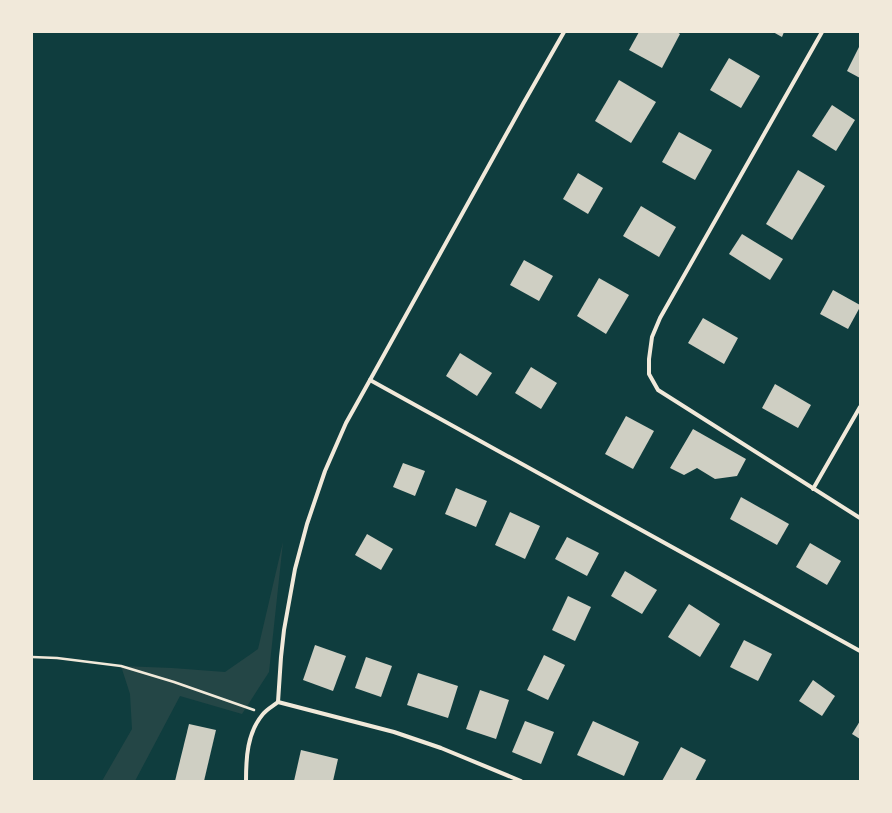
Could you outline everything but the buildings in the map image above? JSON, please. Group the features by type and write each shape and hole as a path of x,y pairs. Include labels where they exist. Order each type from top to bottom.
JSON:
{"street":[{"path":"246,781 246,759 250,739 257,723 264,713 278,702 286,616 295,568 307,524 325,471 346,423 522,104 564,32"},
{"path":"822,32 664,313 652,337 649,359 649,374 658,390 860,518"},
{"path":"370,380 860,651"},
{"path":"813,488 860,407"},
{"path":"278,702 394,732 441,748 521,781"}],"path":[{"path":"32,657 57,658 121,666 174,682 264,713"}],"shaded area":[{"path":"283,542 269,672 242,714 180,696 135,781 102,781 132,729 130,694 121,666 225,672 258,649"}]}
